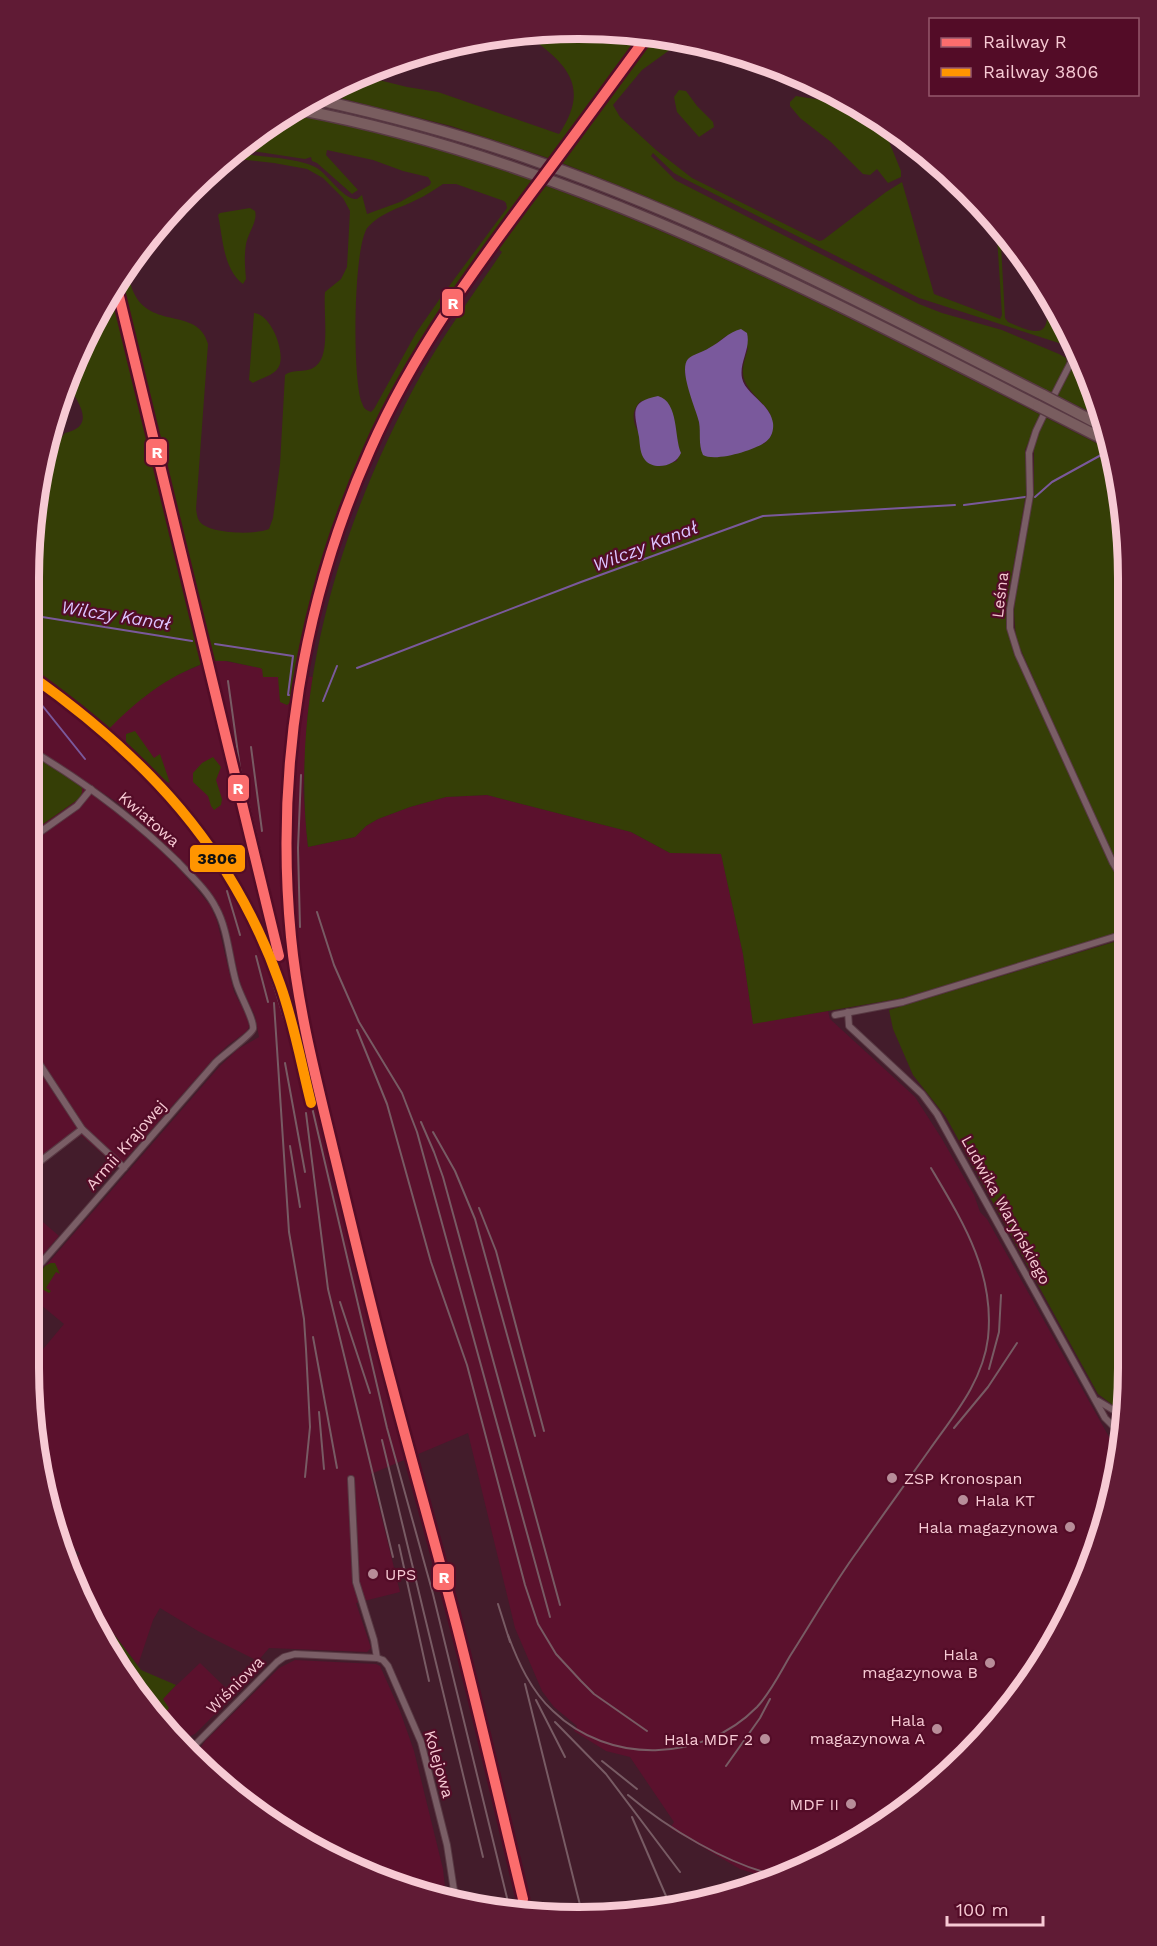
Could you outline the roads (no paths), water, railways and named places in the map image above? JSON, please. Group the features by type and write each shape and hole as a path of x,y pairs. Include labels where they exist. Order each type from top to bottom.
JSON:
{"highway":[{"path":"326,102 426,126 543,163 670,214 776,262 1094,422"},
{"path":"308,112 384,128 448,146 534,174 663,225 768,272 1099,437"}],"street":[{"name":"Leśna","path":"1070,357 1069,366 1031,442 1030,495 1012,591 1009,621 1012,639 1018,654 1118,870"},
{"name":"Kwiatowa","path":"39,755 116,806 185,869 213,903 221,919 238,991 252,1017 253,1028 249,1035"},
{"path":"39,833 77,806 92,789"},
{"path":"835,1015 911,1000 1118,936"},
{"name":"Ludwika Waryńskiego","path":"848,1012 849,1026 922,1094 936,1114 1107,1420 1114,1428"},
{"name":"Armii Krajowej","path":"39,1266 221,1057 249,1035"},
{"path":"39,1064 81,1130 124,1168"},
{"path":"39,1162 81,1130"},
{"path":"1096,1400 1115,1411"},
{"path":"1107,1420 1114,1433"},
{"path":"351,1479 356,1582 374,1640 377,1658"},
{"name":"Wiśniowa","path":"194,1746 284,1657 296,1654 377,1658"},
{"name":"Kolejowa","path":"377,1658 387,1666 421,1742 447,1845 455,1893"}],"waterway":[{"name":"Wilczy Kanał","path":"1035,497 1052,482 1103,454"},
{"name":"Wilczy Kanał","path":"964,505 1025,497"},
{"name":"Wilczy Kanał","path":"357,668 581,582 763,516 955,505"},
{"name":"Wilczy Kanał","path":"39,616 192,641"},
{"name":"Wilczy Kanał","path":"215,644 293,656 289,695"},
{"name":"Wilczy Kanał","path":"323,701 337,666"},
{"path":"39,702 85,759"}],"railway":[{"path":"228,681 240,768 270,894 279,955"},
{"path":"39,687 77,713 139,767 182,815 220,867 256,937 309,1094"},
{"path":"251,747 262,831"},
{"path":"300,927 298,848 301,775"},
{"path":"227,891 240,935"},
{"path":"317,912 334,965 359,1022 402,1093 417,1132 550,1617"},
{"path":"293,917 308,1018 367,1278 448,1573 529,1904"},
{"path":"256,956 268,1002"},
{"path":"274,1003 289,1232 304,1319 306,1349 310,1427 305,1477"},
{"path":"357,1030 387,1104 431,1262 467,1365 525,1585 538,1624 556,1654 594,1694 647,1731"},
{"path":"285,1063 305,1172"},
{"path":"311,1103 387,1428 433,1594 508,1902"},
{"path":"306,1113 328,1289 393,1557"},
{"path":"421,1122 443,1177 560,1605"},
{"path":"433,1132 455,1171 475,1219 535,1436"},
{"path":"290,1146 300,1207"},
{"path":"508,1635 526,1676 545,1703 576,1729 601,1741 628,1748 655,1750 683,1747 710,1739 735,1725 757,1707 771,1689 841,1575 958,1410 974,1383 985,1354 989,1314 987,1292 981,1270 965,1228 931,1168"},
{"path":"479,1208 496,1251 544,1431"},
{"path":"989,1369 999,1332 1001,1295"},
{"path":"340,1302 370,1393"},
{"path":"313,1337 337,1468"},
{"path":"954,1428 988,1387 1017,1343"},
{"path":"319,1412 324,1469"},
{"path":"382,1440 483,1857"},
{"path":"399,1545 429,1681"},
{"path":"498,1604 510,1642"},
{"path":"525,1684 580,1907"},
{"path":"726,1766 760,1718 770,1699"},
{"path":"536,1700 565,1757"},
{"path":"555,1722 606,1774 680,1872"},
{"path":"602,1761 637,1789"},
{"path":"628,1795 661,1820 699,1844 766,1873"},
{"path":"632,1817 667,1899"}],"rail line":[{"name":"R","path":"523,1899 457,1627 369,1299 303,1019 291,937 287,875 287,812 291,750 299,688 311,627 346,508 370,450 406,378 470,277 642,43"},
{"name":"R","path":"119,296 279,956"},
{"name":"3806","path":"39,682 72,706 147,773 180,809 210,848 237,890 260,935 280,984 311,1103"}],"place":[{"name":"ZSP Kronospan","path":"892,1478"},
{"name":"Hala KT","path":"963,1500"},
{"name":"Hala magazynowa","path":"1070,1527"},
{"name":"UPS","path":"373,1574"},
{"name":"Hala magazynowa B","path":"990,1663"},
{"name":"Hala magazynowa A","path":"937,1729"},
{"name":"Hala MDF 2","path":"765,1739"},
{"name":"MDF II","path":"851,1804"}]}
